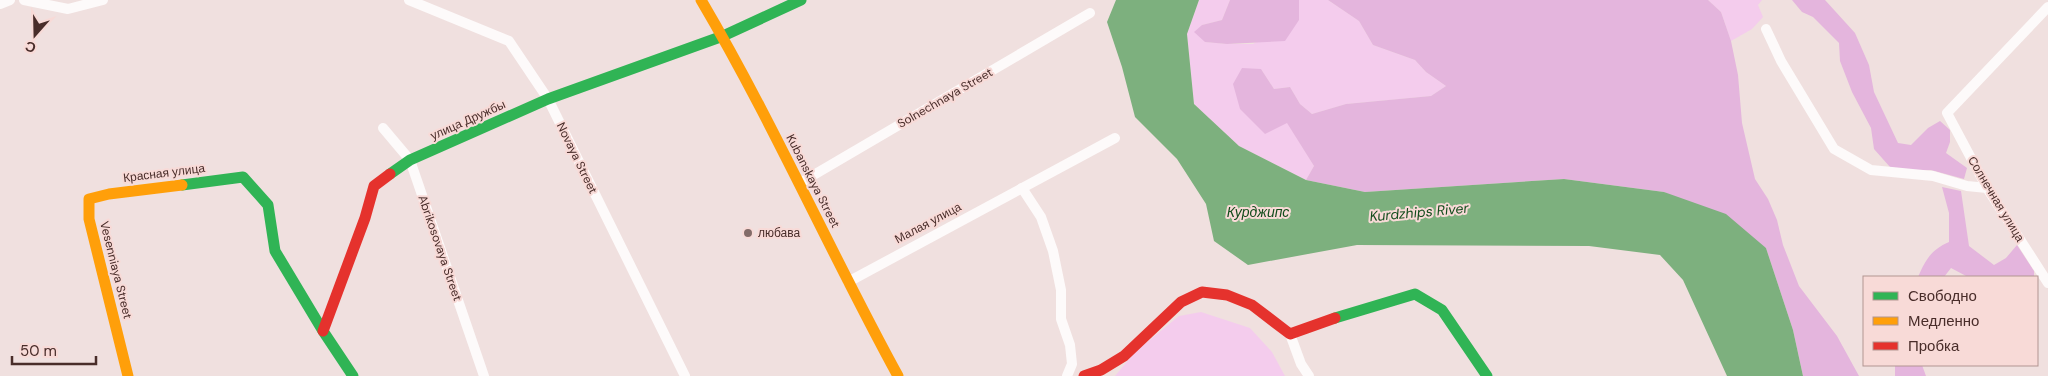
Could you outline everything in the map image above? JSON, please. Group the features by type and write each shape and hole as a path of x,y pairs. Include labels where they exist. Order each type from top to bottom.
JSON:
{"street":[{"path":"0,4 10,0"},
{"path":"24,0 68,9 102,0"},
{"name":"Novaya Street","path":"409,0 509,41 548,99 685,376"},
{"name":"Kubanskaya Street","path":"700,0 723,36 898,376"},
{"name":"улица Дружбы","path":"323,331 365,218 374,186 410,160 548,99 723,36 800,0"},
{"name":"Солнечная улица","path":"2048,7 1947,113 1987,188 2048,283"},
{"name":"Solnechnaya Street","path":"800,183 1090,13"},
{"path":"1766,29 1781,61 1834,149 1871,170 1933,176 1967,186 1987,188"},
{"name":"Abrikosovaya Street","path":"383,128 410,160 484,376"},
{"name":"Малая улица","path":"848,282 1115,138"},
{"name":"Красная улица","path":"89,199 109,194 243,177 268,205 275,251 323,331"},
{"path":"1022,188 1041,217 1053,251 1061,290 1062,319 1070,345 1072,364 1067,376"},
{"name":"Vesenniaya Street","path":"89,199 89,219 128,376"},
{"path":"1084,376 1101,370 1124,356 1181,302 1202,292 1227,295 1252,305 1290,334 1301,364 1309,376"},
{"path":"1290,334 1316,324 1415,294 1442,310 1487,376"},
{"path":"323,331 353,376"}],"shaded area":[{"path":"1199,0 1230,0 1222,20 1202,25 1205,42 1253,44 1299,20 1299,0 1328,0 1359,21 1373,45 1415,60 1426,72 1446,86 1431,96 1346,104 1312,114 1300,104 1290,87 1274,89 1261,69 1287,122 1314,166 1306,180 1239,146 1194,104 1187,34"},
{"path":"1230,0 1299,0 1299,20 1285,41 1227,44 1205,42 1194,32 1202,25 1222,20"},
{"path":"1328,0 1708,0 1721,12 1731,41 1738,75 1742,123 1755,179 1768,199 1777,220 1783,245 1799,286 1837,336 1859,376 1803,376 1793,330 1766,248 1664,192 1564,179 1365,192 1306,180 1314,166 1287,123 1265,134 1240,109 1233,84 1242,68 1261,69 1274,89 1290,87 1300,104 1312,114 1346,104 1431,96 1446,86 1426,72 1415,60 1373,45 1359,21"},
{"path":"1708,0 1762,0 1758,5 1763,17 1752,29 1731,41 1721,12"},
{"path":"1792,0 1825,0 1855,33 1869,65 1874,92 1898,143 1911,145 1928,128 1940,121 1950,130 1950,142 1946,153 1967,168 1964,179 1931,170 1908,171 1890,167 1874,149 1871,128 1852,92 1840,61 1839,43 1813,17 1802,12"},
{"path":"1942,187 1961,191 1969,246 1994,265 2006,258 2017,245 2034,271 2034,276 1966,276 1951,268 1945,276 1918,276 1930,256 1938,248 1949,242 1949,213"},
{"path":"1201,312 1250,328 1272,352 1285,376 1115,376 1135,352 1179,316"},
{"path":"1895,366 1922,366 1926,376 1895,376"}],"water":[{"name":"Курджипс","path":"1116,0 1199,0 1187,34 1194,104 1239,146 1306,180 1365,192 1564,179 1664,192 1726,214 1766,248 1793,330 1803,376 1727,376 1683,280 1660,255 1589,246 1357,245 1248,265 1214,241 1206,204 1177,159 1135,117 1122,67 1107,22"}],"traffic: fast":[{"path":"390,174 410,160 548,99 723,36 801,0"},
{"path":"182,185 243,177 268,205 275,251 323,331 353,376"},
{"path":"1335,318 1415,294 1442,310 1487,376"}],"traffic: slow":[{"path":"701,0 753,93 898,376"},
{"path":"128,376 89,219 89,199 109,194 182,185"}],"traffic: jam":[{"path":"323,331 365,218 374,186 390,174"},
{"path":"1084,376 1101,370 1124,356 1181,302 1202,292 1227,295 1252,305 1290,334 1335,318"}],"place":[{"name":"любава","path":"748,233"}],"water label":[{"name":"Kurdzhips River","path":"1419,212"}]}
